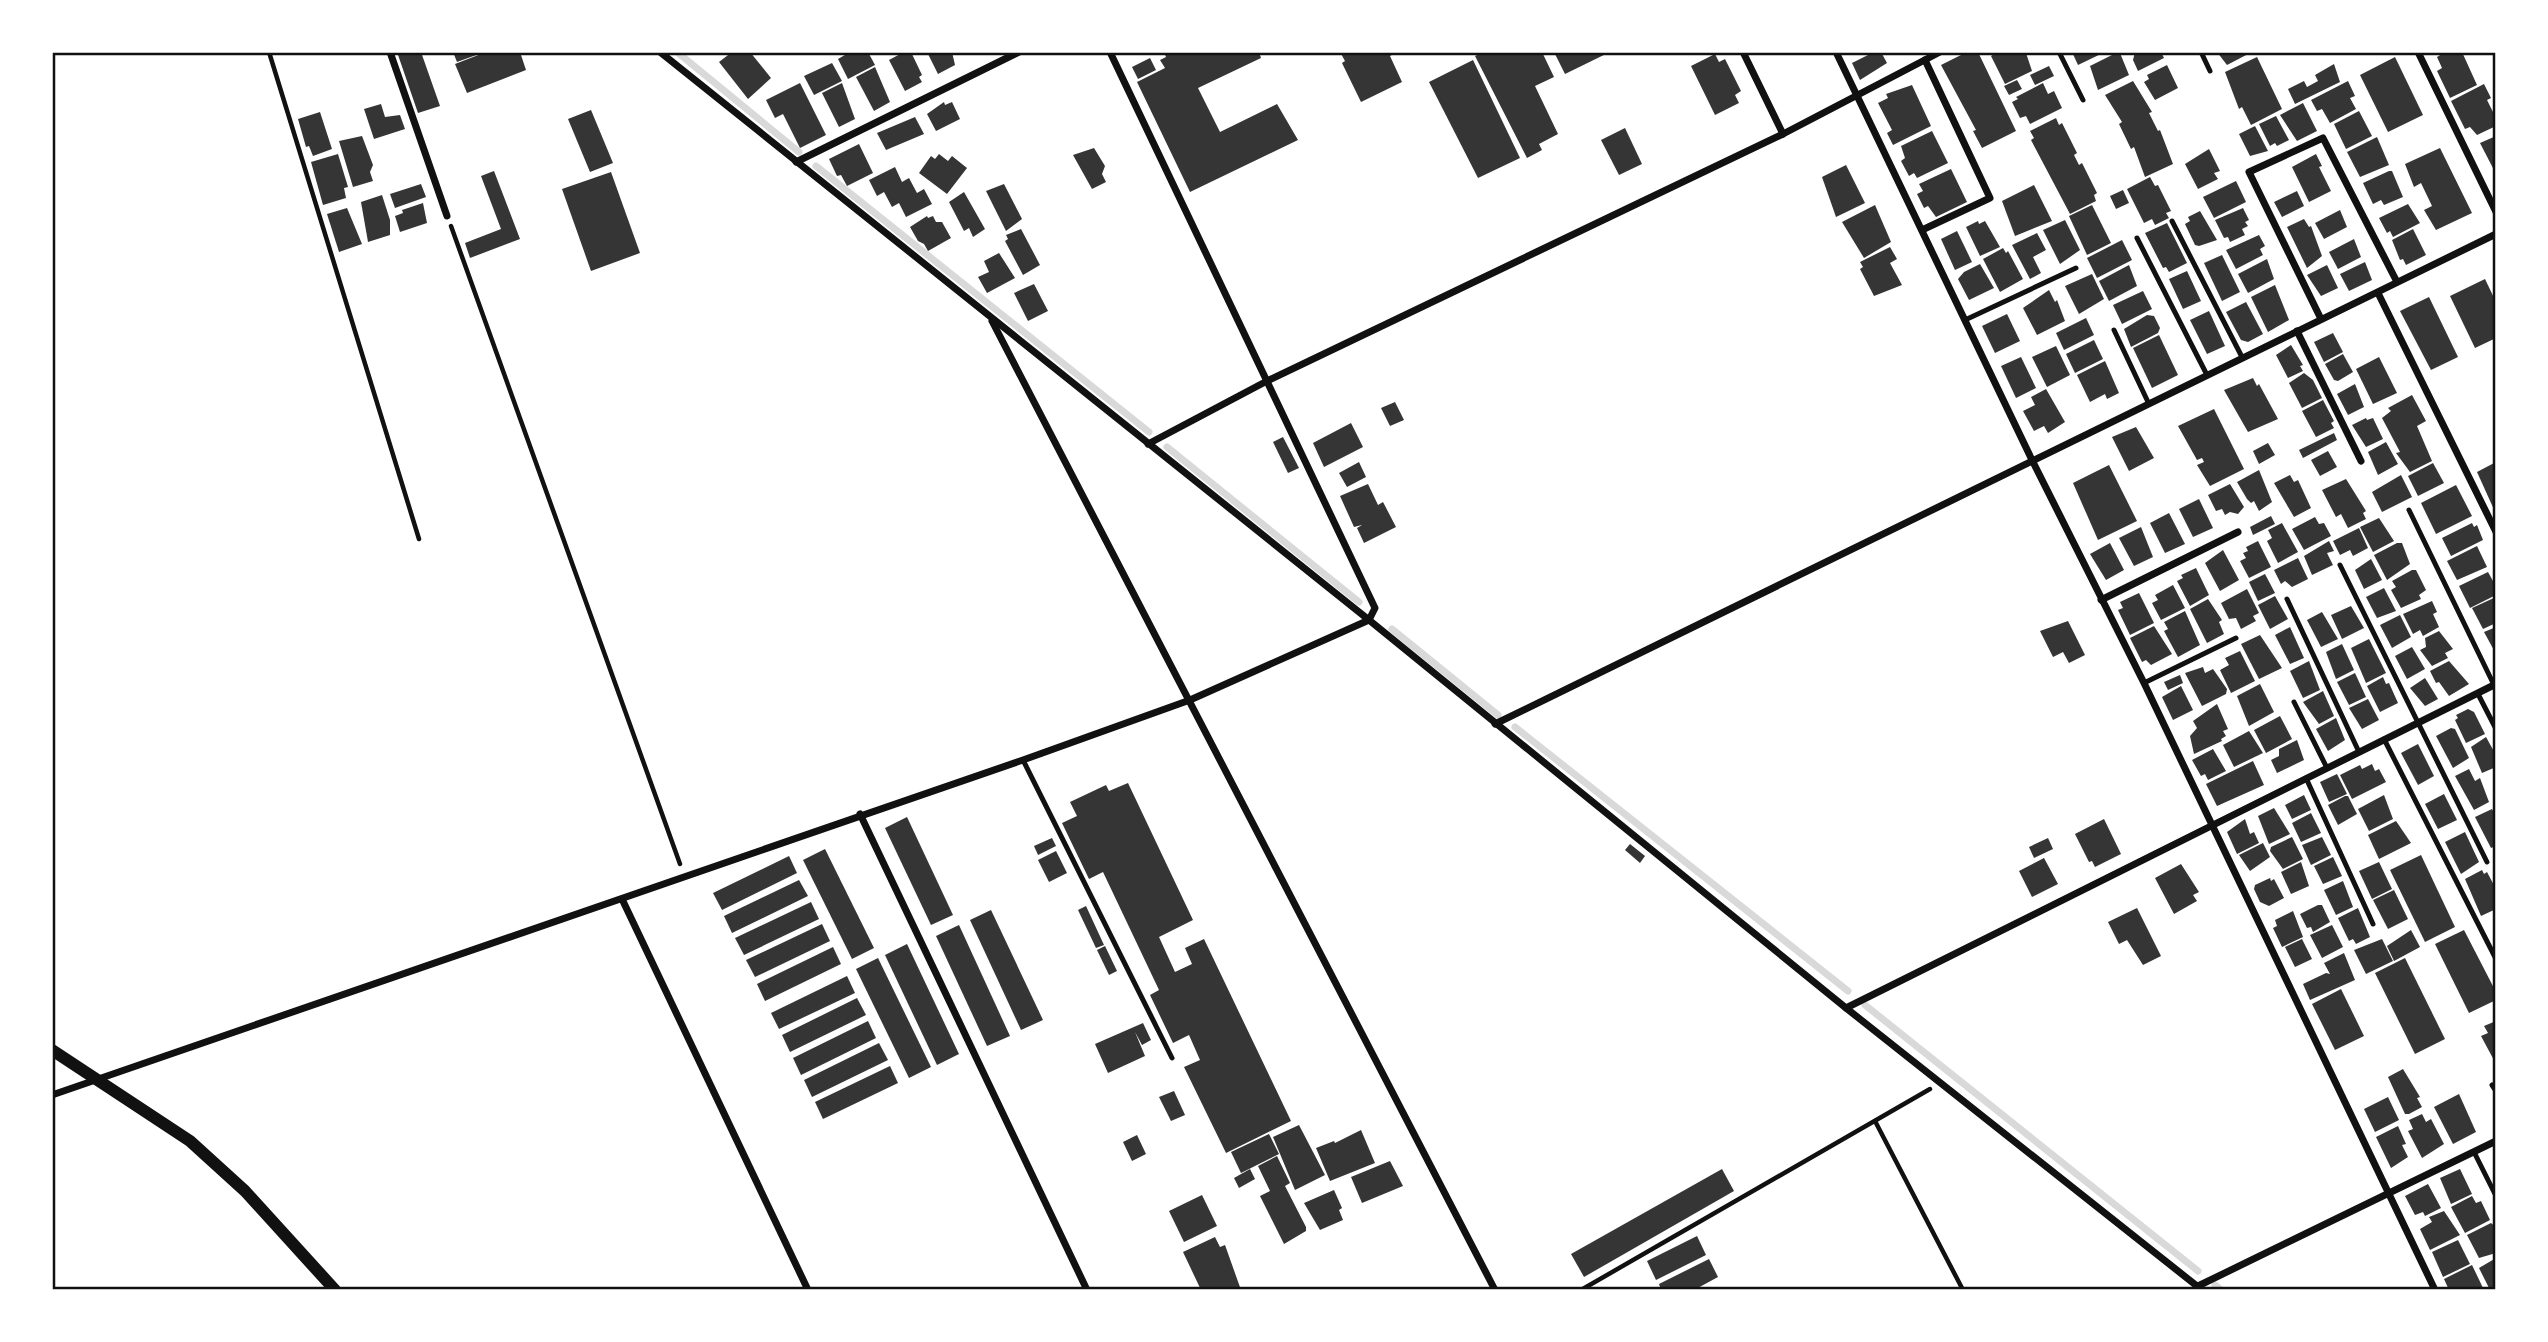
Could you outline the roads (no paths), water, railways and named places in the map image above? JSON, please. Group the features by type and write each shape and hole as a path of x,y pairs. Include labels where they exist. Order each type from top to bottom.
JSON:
{"street":[{"path":"390,52 447,216"},
{"path":"660,52 1369,620 1846,1008 2200,1288 2388,1192 2496,1141"},
{"path":"796,162 1019,52"},
{"path":"52,1095 685,878 860,814 1023,760 1190,700 1369,620 1375,608 1110,52"},
{"path":"1743,52 1783,134"},
{"path":"1836,52 2032,460 2144,683 2435,1290"},
{"path":"1148,444 1267,381 1783,134 1940,52"},
{"path":"2420,53 2496,212"},
{"path":"1922,230 1990,198 1925,60"},
{"path":"2321,319 2249,172 2323,138 2398,282"},
{"path":"1495,724 2148,402 2496,234"},
{"path":"2378,293 2496,532"},
{"path":"990,317 1495,1290"},
{"path":"2297,331 2361,461"},
{"path":"2101,600 2238,532"},
{"path":"1846,1008 2495,685"},
{"path":"860,814 1087,1290"},
{"path":"622,899 808,1290"},
{"path":"52,1050 190,1141 245,1191 335,1290"}],"lane":[{"path":"2059,52 2083,100"},
{"path":"2201,52 2210,71"},
{"path":"2172,221 2242,358"},
{"path":"2137,238 2207,375"},
{"path":"1965,320 2076,268"},
{"path":"2114,330 2148,402"},
{"path":"2409,510 2495,685"},
{"path":"2340,565 2487,862"},
{"path":"2287,599 2359,752"},
{"path":"2144,683 2235,638"},
{"path":"2478,694 2496,729"},
{"path":"2294,702 2327,768"},
{"path":"2384,739 2496,959"},
{"path":"1023,760 1172,1058"},
{"path":"2306,778 2373,924"},
{"path":"2474,1152 2496,1196"}],"waterway":[{"path":"677,52 799,152"},
{"path":"816,166 1149,432"},
{"path":"1167,447 1359,602"},
{"path":"1392,629 1498,715"},
{"path":"1515,727 1848,991"},
{"path":"1865,1005 2198,1271"},
{"path":"2215,1285 2221,1290"}]}
